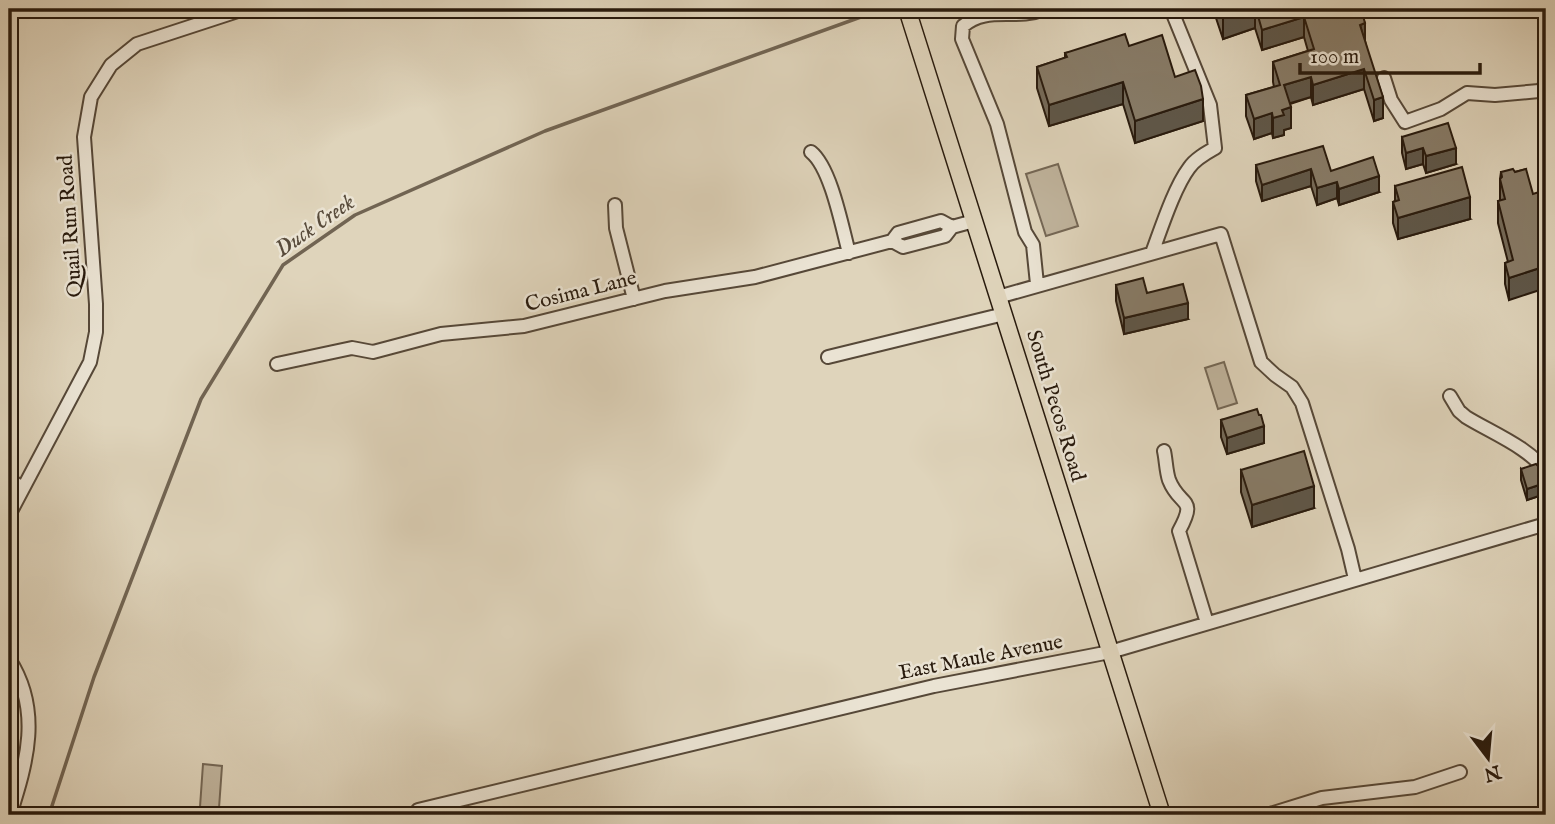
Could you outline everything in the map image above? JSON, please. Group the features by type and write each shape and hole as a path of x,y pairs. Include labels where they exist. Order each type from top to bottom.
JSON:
{"main road":[{"name":"South Pecos Road","path":"909,14 1162,815"}],"street":[{"name":"Quail Run Road","path":"9,515 90,362 96,332 83,137 91,97 111,65 137,44 244,9"},
{"path":"1037,284 1033,245 1026,232 997,124 962,39 962,26 973,16 991,13 1019,16 1044,9"},
{"path":"1152,253 1189,168 1214,148 1210,105 1171,9"},
{"path":"1384,78 1391,100 1405,122 1441,109 1467,93 1495,95 1539,91 1546,86"},
{"path":"811,152 825,170 849,253"},
{"path":"615,205 616,228 634,299"},
{"name":"Cosima Lane","path":"278,364 352,348 373,352 440,334 524,326 696,285 755,277 892,241 898,233 941,221 952,227"},
{"name":"Cosima Lane","path":"892,241 903,247 945,236 952,227 974,221"},
{"path":"915,228 919,243"},
{"path":"998,297 1222,234 1261,362 1292,387 1302,403 1355,579"},
{"path":"828,357 1004,314"},
{"path":"1450,396 1466,417 1529,454 1542,464 1546,473"},
{"path":"1164,451 1169,479 1188,506 1189,513 1180,531 1207,623"},
{"path":"9,480 23,488"},
{"name":"East Maule Avenue","path":"418,810 934,686 1110,652 1546,524"},
{"path":"9,659 24,690 30,724 27,758 10,815"},
{"path":"1267,815 1322,798 1415,787 1460,772"}],"shaded area":[{"path":"1058,164 1078,226 1046,236 1026,174"},
{"path":"1224,362 1237,403 1218,409 1205,368"},
{"path":"203,764 222,766 219,808 200,807"}],"building":[{"path":"1220,9 1252,9 1223,18"},
{"path":"1256,9 1361,9 1365,23 1360,25 1383,97 1374,100 1364,69 1313,85 1311,77 1284,85 1291,107 1282,110 1284,115 1273,118 1272,113 1254,119 1246,95 1280,85 1273,62 1314,49 1304,17 1262,30"},
{"path":"1125,34 1129,46 1162,35 1175,77 1195,70 1203,99 1135,121 1123,82 1049,105 1037,67 1067,57 1065,53"},
{"path":"1448,123 1456,148 1426,156 1423,148 1406,153 1402,137"},
{"path":"1323,146 1331,171 1373,157 1379,176 1339,189 1337,182 1317,188 1311,169 1262,185 1256,165"},
{"path":"1462,167 1470,197 1398,218 1393,202 1399,200 1395,186"},
{"path":"1513,169 1515,172 1526,169 1533,194 1539,192 1546,216 1546,266 1509,278 1505,263 1513,260 1498,201 1505,199 1501,172"},
{"path":"1143,278 1147,293 1183,284 1188,303 1124,318 1116,285"},
{"path":"1257,409 1264,426 1227,438 1221,420"},
{"path":"1304,451 1314,486 1252,505 1241,470"},
{"path":"1536,464 1541,469 1545,483 1527,489 1521,469"}],"waterway":[{"name":"Duck Creek","path":"49,815 94,677 201,399 283,265 355,215 545,131 883,9"}]}
